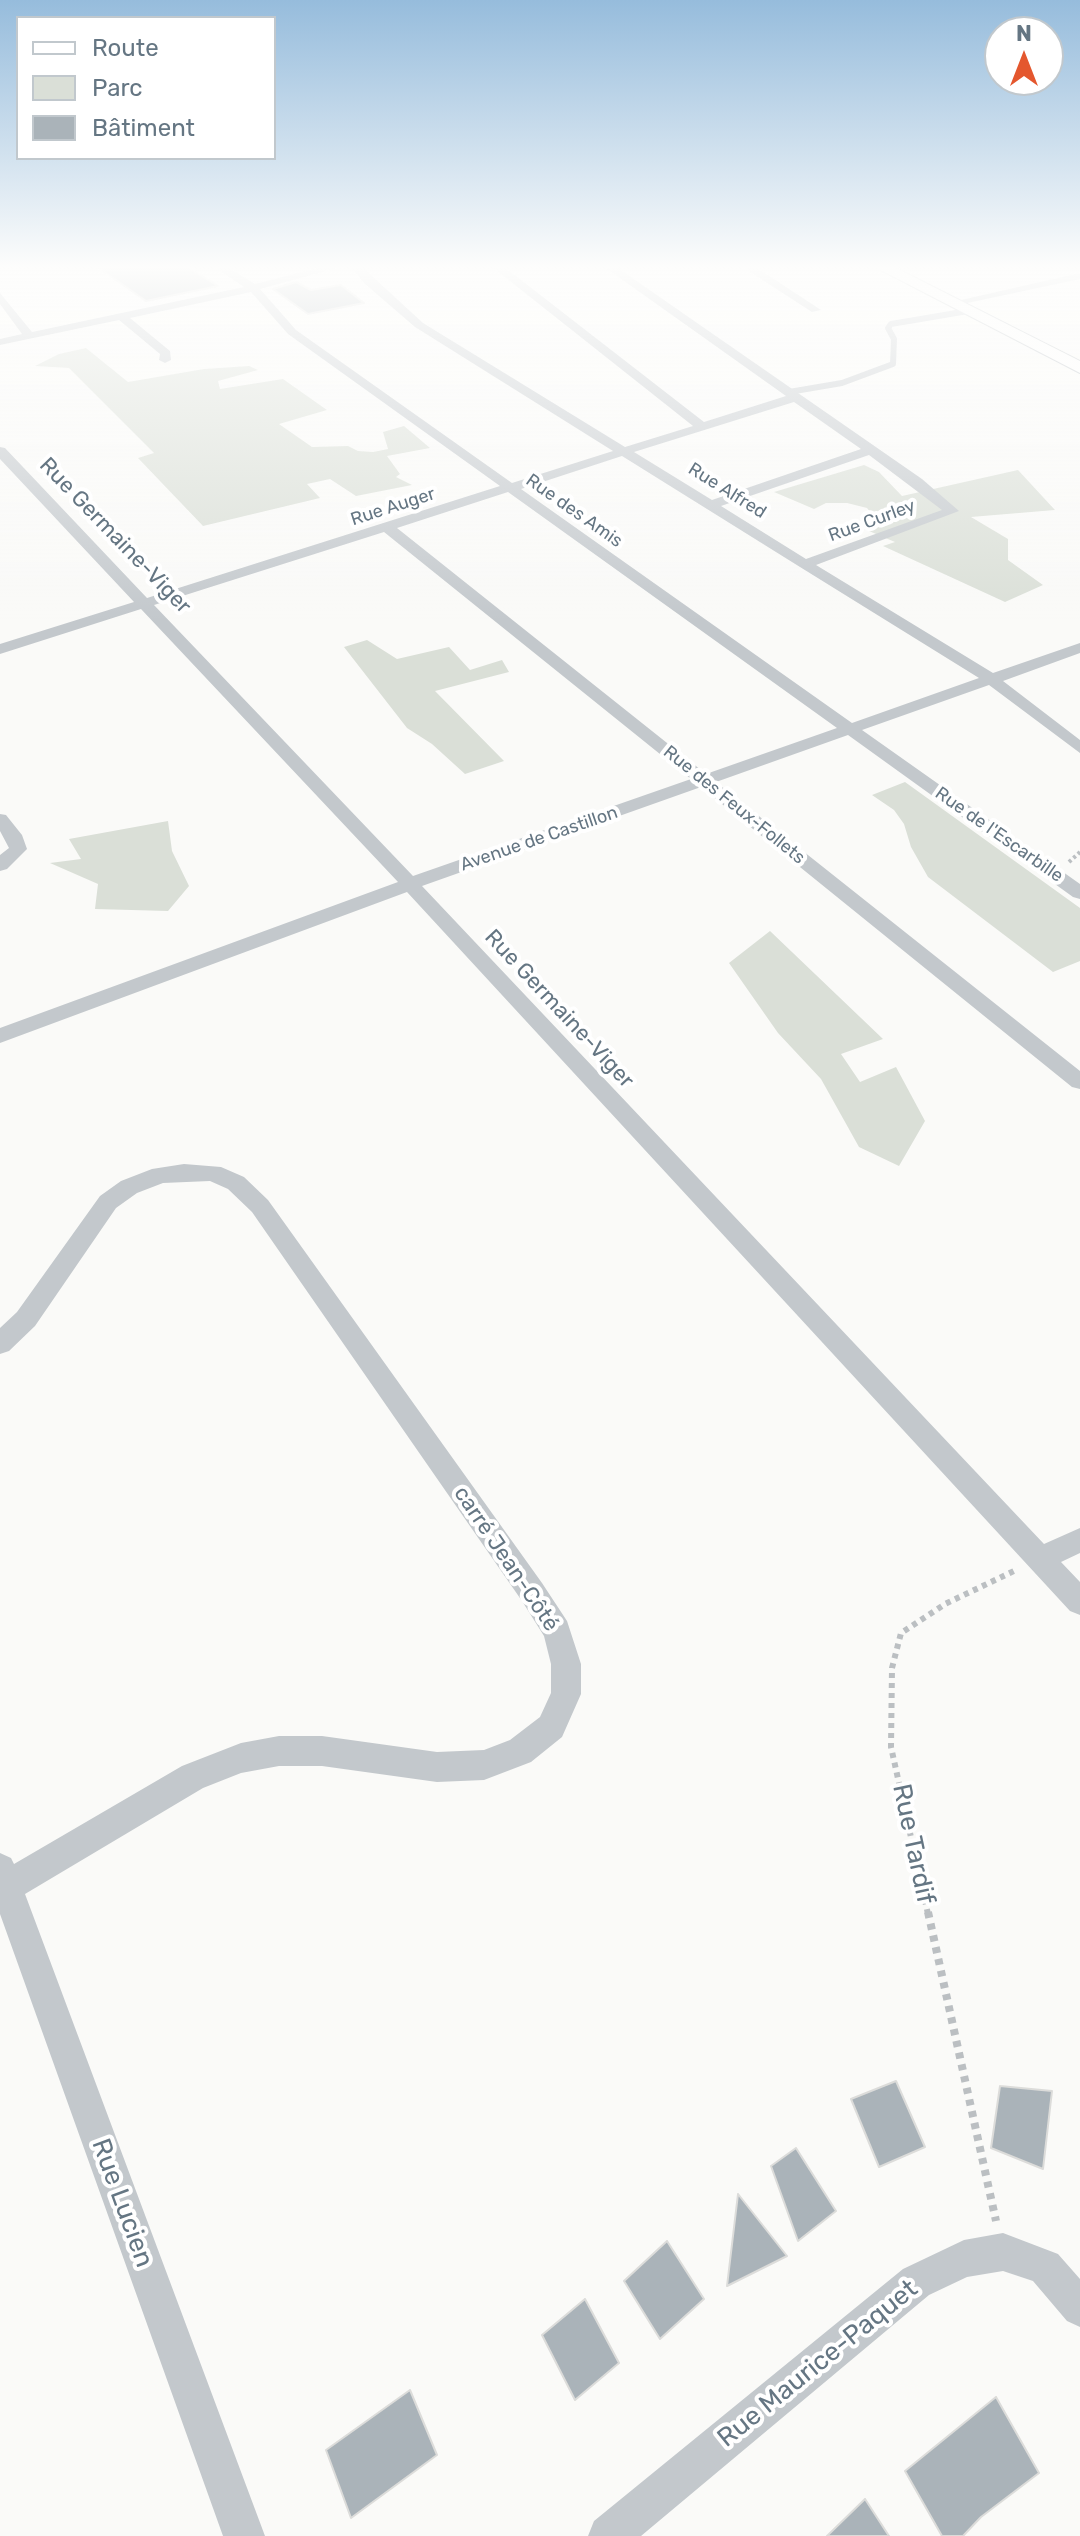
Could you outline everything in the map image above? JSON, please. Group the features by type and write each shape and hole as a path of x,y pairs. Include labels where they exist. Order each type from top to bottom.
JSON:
{"street":[{"name":"Rue des Amis","path":"366,384 917,777"},
{"name":"Rue Alfred","path":"517,384 991,679 1080,748"},
{"path":"647,384 702,427"},
{"path":"777,384 870,450"},
{"name":"Rue Auger","path":"0,649 388,528 792,395"},
{"path":"711,505 870,450"},
{"name":"Rue Curley","path":"805,564 952,511 870,450"},
{"name":"Rue Germaine-Viger","path":"0,451 410,884 1080,1602"},
{"name":"Rue des Feux-Follets","path":"388,528 1080,1082"},
{"name":"Avenue de Castillon","path":"0,1036 410,884 1080,648"},
{"name":"Rue de l'Escarbille","path":"917,777 1080,893"},
{"path":"0,819 16,839 18,849 0,865"},
{"name":"carré Jean-Côté","path":"0,1344 26,1319 108,1202 129,1187 160,1175 184,1172 213,1173 236,1183 260,1206 532,1592 557,1631 566,1664 566,1694 551,1727 520,1751 484,1765 437,1767 322,1751 279,1751 241,1758 193,1777 3,1878"},
{"path":"1040,1559 1080,1540"},
{"name":"Rue Lucien","path":"3,1878 244,2536"},
{"name":"Rue Maurice-Paquet","path":"609,2536 916,2282 964,2259 1003,2252 1045,2267 1080,2308"}],"lane":[{"path":"792,395 835,384"}],"path":[{"name":"Rue Tardif","path":"1003,2252 891,1747 892,1668 901,1633 945,1604 1040,1559"}],"green space":[{"path":"85,384 219,384 220,389 249,384 291,384 327,410 279,424 312,447 348,446 358,451 373,452 388,449 383,432 404,426 430,448 387,456 400,474 396,477 412,485 356,496 330,479 307,484 320,498 203,526 138,458 154,453"},
{"path":"864,465 879,472 902,496 1018,470 1055,510 971,517 1008,539 1008,560 1043,585 1005,602 883,546 895,542 850,523 873,516 867,508 847,503 826,503 814,509 774,492"},
{"path":"367,640 397,659 449,647 470,670 502,660 509,672 435,691 504,761 465,774 432,744 407,728 344,647"},
{"path":"905,782 1080,908 1080,961 1053,972 928,877 911,847 904,824 894,810 872,795"},
{"path":"168,821 172,851 189,886 168,911 95,909 98,884 50,863 81,859 69,839"},
{"path":"770,931 883,1039 841,1054 860,1082 896,1067 925,1121 899,1166 859,1147 821,1079 778,1033 729,963"}],"building":[{"path":"896,2081 925,2147 879,2167 851,2099"},
{"path":"1000,2086 1052,2091 1043,2169 991,2148"},
{"path":"796,2148 836,2211 798,2241 771,2166"},
{"path":"738,2194 787,2256 727,2286"},
{"path":"667,2241 704,2299 660,2339 624,2281"},
{"path":"585,2299 619,2363 575,2400 542,2335"},
{"path":"410,2390 437,2455 351,2518 326,2450"},
{"path":"996,2397 1039,2473 981,2517 963,2536 942,2536 905,2471"},
{"path":"865,2499 889,2536 827,2536"}]}
